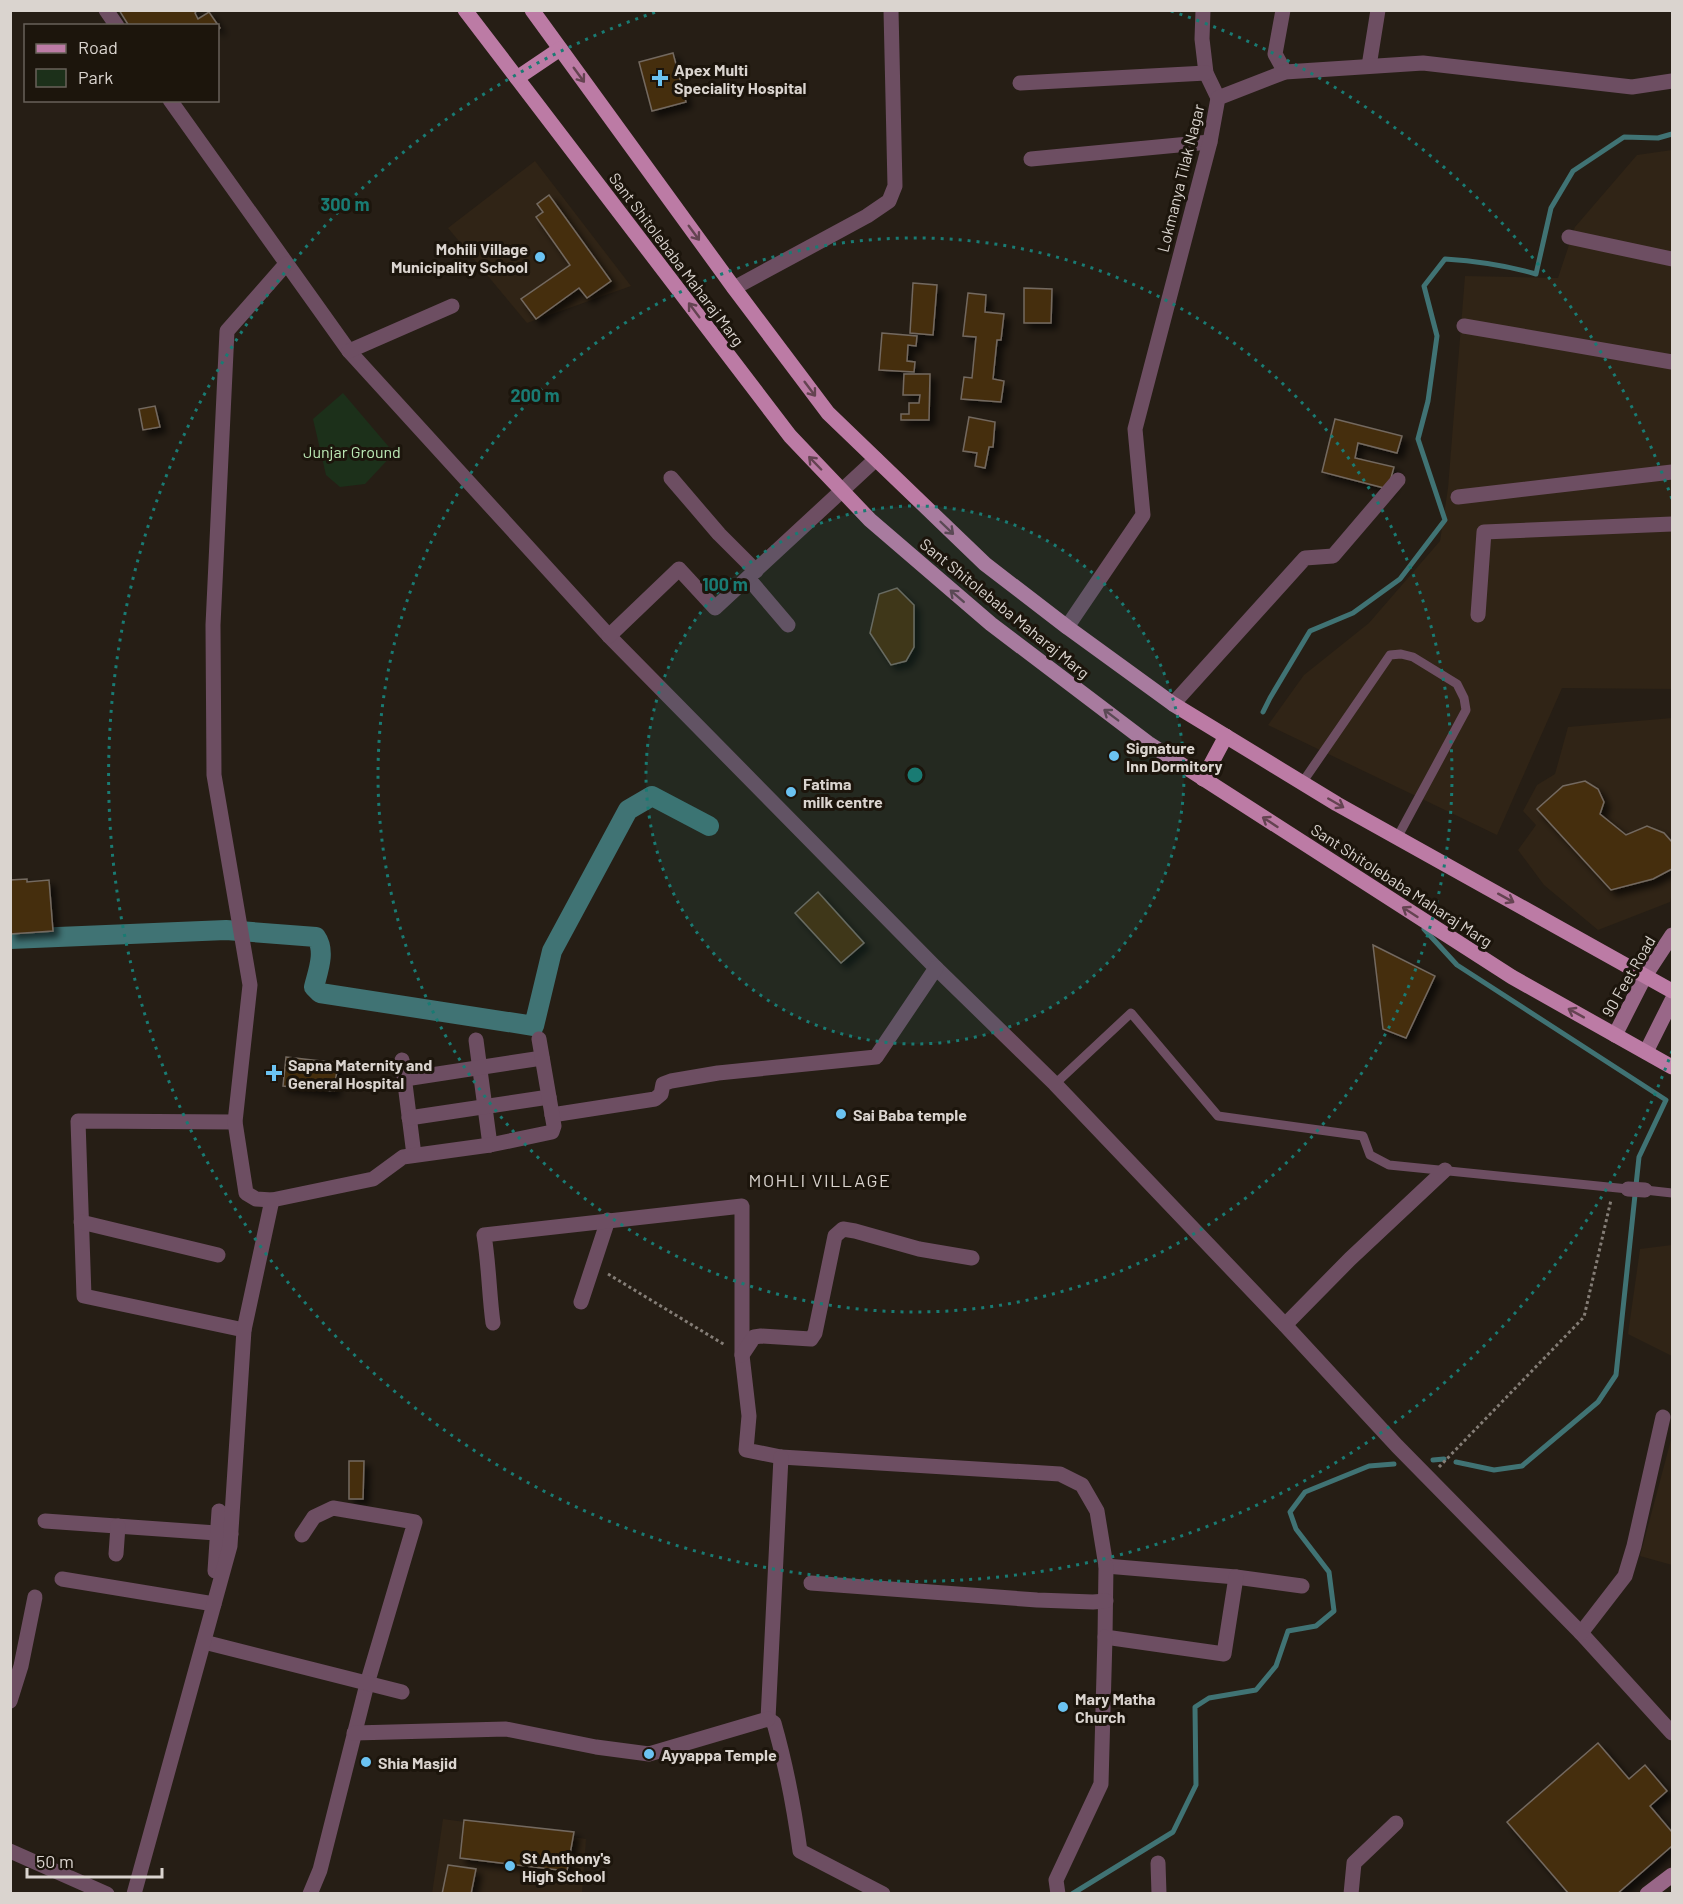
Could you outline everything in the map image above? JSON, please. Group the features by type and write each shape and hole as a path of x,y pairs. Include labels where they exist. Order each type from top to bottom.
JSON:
{"main road":[{"name":"Sant Shitolebaba Maharaj Marg","path":"465,10 790,436 870,520 991,624 1148,743 1512,977 1672,1067"},
{"name":"Sant Shitolebaba Maharaj Marg","path":"532,10 828,413 984,564 1173,704 1397,838 1672,991"},
{"path":"517,78 560,49"},
{"path":"1203,779 1226,736"}],"street":[{"path":"106,10 116,24"},
{"path":"734,288 867,216 889,201 896,186 891,10"},
{"path":"1203,10 1202,39 1206,73 1218,98"},
{"path":"1283,10 1275,54 1285,72"},
{"path":"1369,66 1378,10"},
{"name":"Lokmanya Tilak Nagar","path":"1067,627 1143,515 1135,429 1210,142 1218,98 1285,72 1423,63 1632,87 1672,81"},
{"path":"1020,83 1206,73"},
{"path":"171,102 349,351 609,636 936,968 1055,1084 1397,1446 1581,1633 1672,1733"},
{"path":"1031,159 1210,142"},
{"path":"1569,237 1672,259"},
{"path":"286,264 227,331 213,625 214,775 250,985 235,1122 246,1193 256,1199 272,1200 373,1179 403,1157 490,1145 552,1132 554,1126 539,1039"},
{"path":"349,351 452,306"},
{"path":"1464,326 1672,362"},
{"path":"609,636 680,569 715,608 876,459"},
{"path":"1458,497 1672,472"},
{"path":"671,478 752,575 788,625"},
{"path":"1173,704 1305,558 1333,556 1398,480"},
{"path":"1478,615 1484,532 1672,524"},
{"name":"90 Feet Road","path":"1615,1035 1645,976 1672,935"},
{"path":"552,1115 655,1099 661,1094 663,1084 671,1081 718,1073 876,1057 936,968"},
{"path":"1646,1052 1672,1000"},
{"path":"476,1040 490,1145"},
{"path":"405,1079 542,1058"},
{"path":"402,1060 414,1155"},
{"path":"409,1118 549,1097"},
{"path":"235,1122 78,1121 84,1296 244,1330"},
{"path":"1285,1325 1350,1259 1445,1170"},
{"path":"1621,1188 1645,1191"},
{"path":"215,1571 224,1534 244,1330 272,1200"},
{"path":"493,1323 489,1289 490,1268 484,1235 742,1206 742,1356 749,1416 746,1450 782,1457 1060,1474 1082,1485 1097,1511 1106,1566 1101,1784 1056,1880 1058,1893"},
{"path":"581,1302 608,1220"},
{"path":"81,1222 218,1255"},
{"path":"742,1356 754,1337 810,1339 814,1333 835,1236 843,1229 919,1249 972,1258"},
{"path":"1581,1633 1625,1576 1663,1417"},
{"path":"768,1719 782,1457"},
{"path":"302,1535 314,1517 333,1508 415,1522 367,1684 320,1870 310,1893"},
{"path":"134,1893 230,1546 224,1534 219,1511"},
{"path":"45,1521 224,1534"},
{"path":"116,1554 118,1526"},
{"path":"1106,1566 1236,1577 1302,1586"},
{"path":"1105,1637 1224,1654 1236,1577"},
{"path":"62,1579 214,1604"},
{"path":"811,1583 1037,1600 1093,1602 1106,1600"},
{"path":"10,1701 21,1666 35,1597"},
{"path":"204,1642 402,1692"},
{"path":"354,1733 506,1729 596,1747 649,1754 768,1719"},
{"path":"768,1719 774,1723 782,1750 800,1851 883,1893"},
{"path":"1351,1893 1354,1863 1396,1823"},
{"path":"10,1851 107,1893"},
{"path":"1158,1863 1159,1893"},
{"path":"1647,1893 1672,1875"}],"lane":[{"path":"1302,783 1390,655 1401,654 1413,657 1456,684 1464,698 1466,710 1397,838"},
{"path":"1055,1084 1131,1013 1218,1116 1363,1136 1370,1155 1389,1165 1621,1188"},
{"path":"1645,1191 1672,1193"}],"path":[{"path":"1429,1477 1584,1317 1621,1188"},
{"path":"593,1265 742,1356"}],"shaded area":[{"path":"1672,150 1672,689 1562,688 1497,835 1268,725 1304,675 1369,623 1440,541 1448,488 1465,276 1558,278 1575,227 1637,155"},
{"name":"Mohili Village Municipality School","path":"535,161 631,286 527,323 448,228"},
{"path":"1672,718 1672,894 1670,902 1598,930 1544,885 1518,850 1536,825 1523,811 1537,785 1555,774 1568,727"},
{"path":"1672,1245 1672,1356 1628,1334 1640,1249"},
{"path":"1672,1436 1672,1565 1640,1556"},
{"name":"St Anthony's High School","path":"443,1819 586,1839 582,1893 432,1894"}],"green space":[{"name":"Junjar Ground","path":"343,393 394,453 365,484 340,487 326,475 313,419"}],"building":[{"path":"119,10 197,10 195,13 198,19 209,12 217,24 128,24"},
{"path":"673,53 686,102 652,111 639,62"},
{"path":"549,195 611,281 587,298 579,288 536,319 521,299 570,265 536,217 543,212 537,204"},
{"path":"913,283 937,285 933,335 910,333"},
{"path":"1024,288 1052,289 1051,323 1024,323"},
{"path":"968,293 986,295 985,312 1004,314 1001,340 997,340 993,379 1004,381 1001,402 961,399 964,377 972,378 976,337 963,336"},
{"path":"882,333 917,336 916,346 908,345 907,361 915,362 914,372 879,370"},
{"path":"904,374 930,374 929,420 901,420 901,414 909,414 909,403 919,403 920,395 903,395"},
{"path":"155,406 160,427 143,430 139,409"},
{"path":"969,417 995,422 993,447 989,447 985,468 975,466 977,453 963,451"},
{"path":"1335,419 1402,436 1397,453 1358,443 1355,458 1394,467 1388,489 1322,472"},
{"path":"897,588 914,605 914,647 906,661 891,665 870,633 879,594"},
{"path":"1585,781 1598,789 1604,802 1600,814 1626,835 1647,826 1664,833 1672,842 1672,869 1653,879 1611,890 1537,809 1563,786"},
{"path":"27,879 27,882 49,880 53,931 10,934 10,880"},
{"path":"818,892 864,943 841,963 795,913"},
{"path":"1373,945 1435,976 1406,1038 1383,1029"},
{"path":"286,1057 338,1063 334,1091 283,1086"},
{"path":"349,1461 364,1461 363,1499 349,1499"},
{"path":"1598,1743 1629,1779 1645,1765 1667,1791 1650,1806 1672,1832 1672,1846 1617,1894 1569,1894 1507,1822"},
{"path":"464,1820 574,1832 567,1871 460,1858"},
{"path":"448,1865 476,1869 471,1894 442,1894"}],"waterway":[{"path":"1263,712 1310,631 1353,613 1400,579 1445,520 1418,439 1428,401 1437,336 1424,286 1445,259 1490,264 1536,274 1551,208 1573,171 1624,137 1658,138 1672,134"},
{"path":"10,939 226,930 316,937 321,955 314,987 320,993 534,1026 552,951 628,810 652,796 709,826"},
{"path":"1424,929 1457,965 1666,1100 1639,1157 1616,1375 1598,1402 1522,1466 1494,1470 1456,1462"},
{"path":"1433,1460 1444,1459"},
{"path":"1072,1894 1173,1832 1196,1785 1195,1707 1209,1698 1256,1690 1276,1666 1288,1631 1316,1626 1334,1611 1329,1572 1296,1529 1290,1512 1305,1492 1369,1466 1394,1464"}],"place":[{"name":"Apex Multi Speciality Hospital","path":"660,78"},
{"name":"Mohili Village Municipality School","path":"540,257"},
{"name":"Signature Inn Dormitory","path":"1114,756"},
{"name":"Fatima milk centre","path":"791,792"},
{"name":"Sapna Maternity and General Hospital","path":"274,1073"},
{"name":"Sai Baba temple","path":"841,1114"},
{"name":"Mary Matha Church","path":"1063,1707"},
{"name":"Ayyappa Temple","path":"649,1754"},
{"name":"Shia Masjid","path":"366,1762"},
{"name":"St Anthony's High School","path":"510,1866"}],"district":[{"name":"MOHLI VILLAGE","path":"820,1180"}]}
